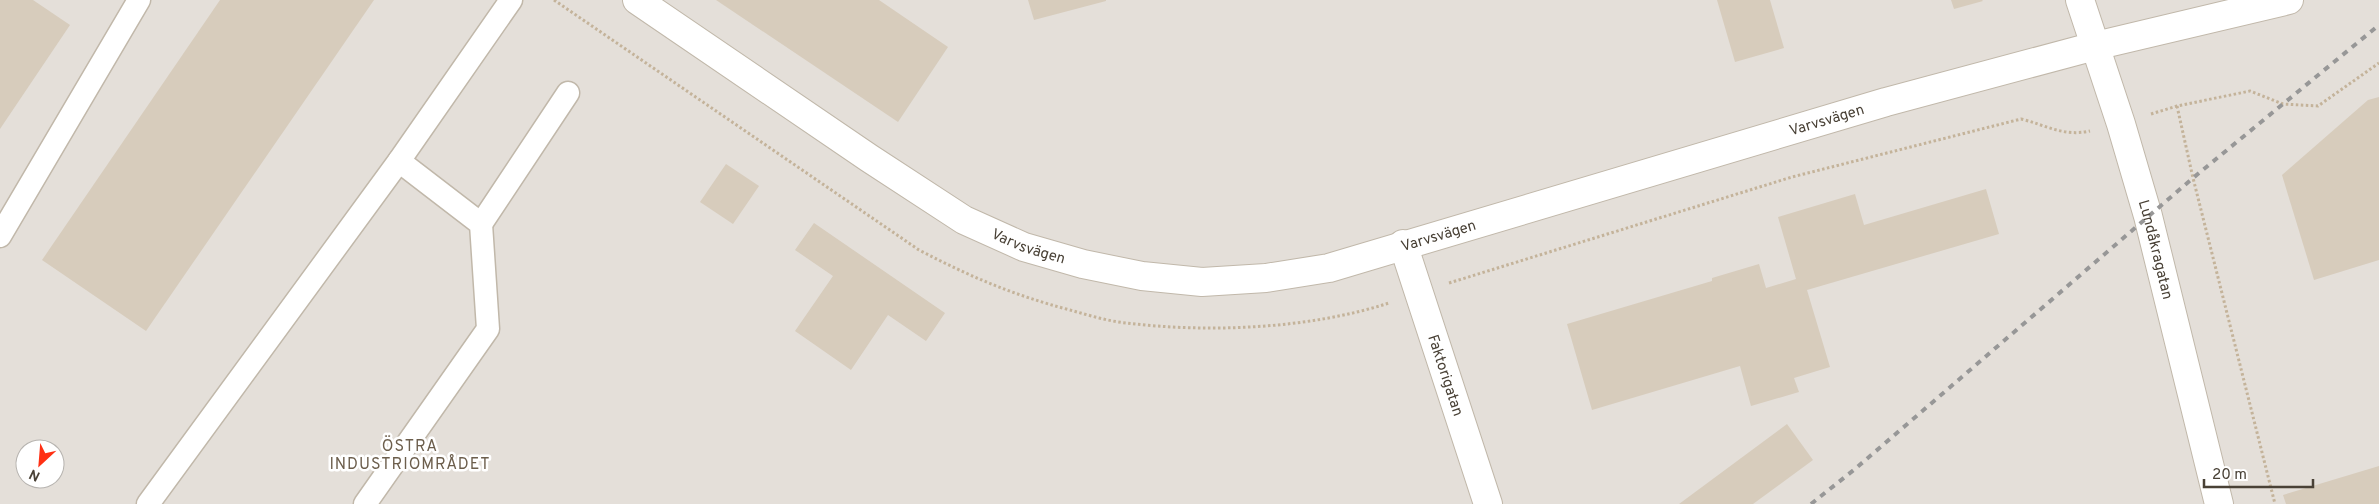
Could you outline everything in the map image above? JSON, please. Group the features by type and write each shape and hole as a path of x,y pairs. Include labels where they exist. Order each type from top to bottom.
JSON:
{"street":[{"name":"Varvsvägen","path":"637,0 861,153 964,220 1024,247 1083,264 1142,276 1202,282 1266,278 1329,268 1403,244 1886,102 2095,46 2289,0"},
{"name":"Lundåkragatan","path":"2080,0 2121,124 2160,264 2219,504"},
{"name":"Faktorigatan","path":"1403,244 1488,504"}],"lane":[{"path":"0,236 139,0"},
{"path":"148,504 399,161 511,0"},
{"path":"365,504 488,329 481,224 568,93"},
{"path":"399,161 481,224"}],"path":[{"path":"554,0 919,250 970,276 1024,298 1125,323 1231,327 1295,323 1366,310 1792,177 2021,119 2038,123 2058,132 2077,134 2121,124 2178,106 2250,91 2283,104 2318,106 2379,63"},
{"path":"2178,106 2193,178 2275,504"}],"shaded area":[{"path":"0,0 2379,0 2379,504 0,504"}],"building":[{"path":"0,0 33,0 70,25 0,129"},
{"path":"220,0 374,0 146,331 42,260"},
{"path":"716,0 879,0 948,47 898,122"},
{"path":"1028,0 1106,0 1106,1 1034,20"},
{"path":"1717,0 1770,0 1784,48 1735,62"},
{"path":"1951,0 1982,0 1983,1 1954,9"},
{"path":"2379,97 2379,260 2314,280 2282,175 2368,100"},
{"path":"726,164 759,186 733,224 700,202"},
{"path":"1986,189 1999,234 1807,290 1830,367 1794,378 1799,392 1751,406 1740,366 1592,410 1567,324 1712,281 1712,278 1759,264 1766,288 1796,279 1778,217 1855,194 1864,225"},
{"path":"814,223 945,313 926,341 888,315 851,370 795,331 833,276 795,250"},
{"path":"1787,424 1813,460 1753,504 1679,504"},
{"path":"2379,466 2379,504 2286,504 2283,495"}],"railway":[{"path":"1811,504 1855,469 2193,178 2379,25"}],"district":[{"name":"ÖSTRA INDUSTRIOMRÅDET","path":"410,454"}]}
